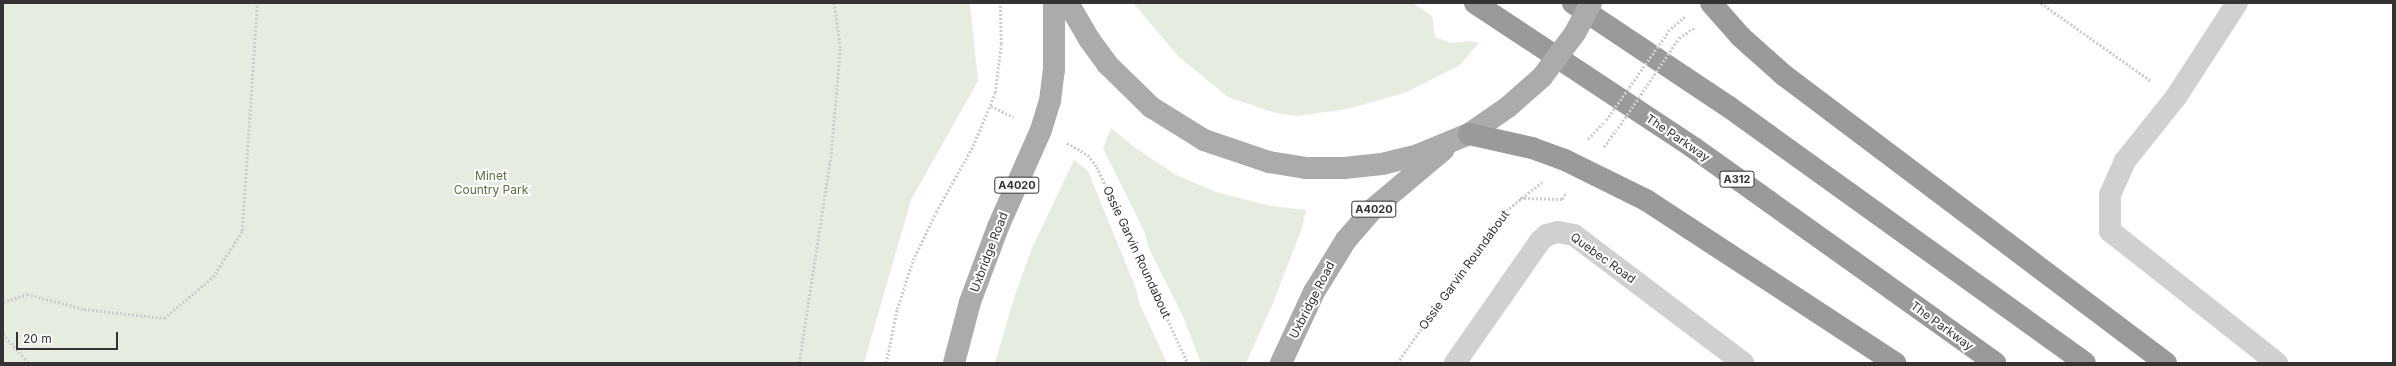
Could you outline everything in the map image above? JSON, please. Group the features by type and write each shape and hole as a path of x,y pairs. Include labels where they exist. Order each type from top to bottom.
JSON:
{"highway":[{"name":"The Parkway","path":"1475,3 1694,148 1995,363"},
{"path":"1573,3 1728,107 2085,363"},
{"path":"1711,3 1741,37 1785,76 2166,363"},
{"path":"1461,138 1532,148 1565,160 1646,200 1895,363"}],"main road":[{"name":"Uxbridge Road","path":"954,363 972,296 998,227 1041,130 1050,101 1054,70 1054,3"},
{"path":"1068,3 1089,39 1128,87 1177,125 1233,152 1269,162 1306,168 1344,168 1382,164 1418,155 1461,138 1508,107 1542,77 1575,33 1591,3"},
{"name":"Uxbridge Road","path":"1280,363 1314,292 1346,240 1374,209 1461,138"}],"street":[{"path":"2237,3 2176,97 2125,161 2110,195 2110,231 2277,363"},
{"name":"Quebec Road","path":"1455,363 1540,241 1547,235 1558,232 1574,235 1743,363"}],"path":[{"path":"3,302 27,294 84,310 164,318 213,277 242,231 257,3"},
{"path":"799,363 831,154 840,48 834,3"},
{"path":"886,363 898,309 913,260 936,212 973,146 995,94 1001,44 1000,3"},
{"path":"2041,3 2176,97"},
{"path":"1586,141 1606,120 1668,32 1689,13"},
{"path":"1602,150 1679,38 1692,28 1698,29"},
{"path":"990,106 1010,115"},
{"name":"Ossie Garvin Roundabout","path":"1077,147 1088,155 1097,167 1188,363"},
{"name":"Ossie Garvin Roundabout","path":"1397,363 1503,213 1539,184"},
{"path":"1520,198 1562,199 1567,192"},
{"path":"3,334 29,363"}],"green space":[{"name":"Minet Country Park","path":"3,3 970,3 978,81 911,200 864,363 3,363"},
{"path":"1133,3 1413,3 1432,16 1435,37 1451,43 1471,41 1479,43 1460,65 1407,92 1348,109 1297,116 1276,113 1228,97 1179,57"},
{"path":"1111,128 1134,147 1176,175 1216,192 1271,206 1306,210 1302,228 1273,303 1246,363 1201,363 1182,314 1149,249 1144,231 1103,148"},
{"path":"1074,160 1088,171 1135,286 1140,305 1167,363 995,363 1013,301 1032,248"}]}
